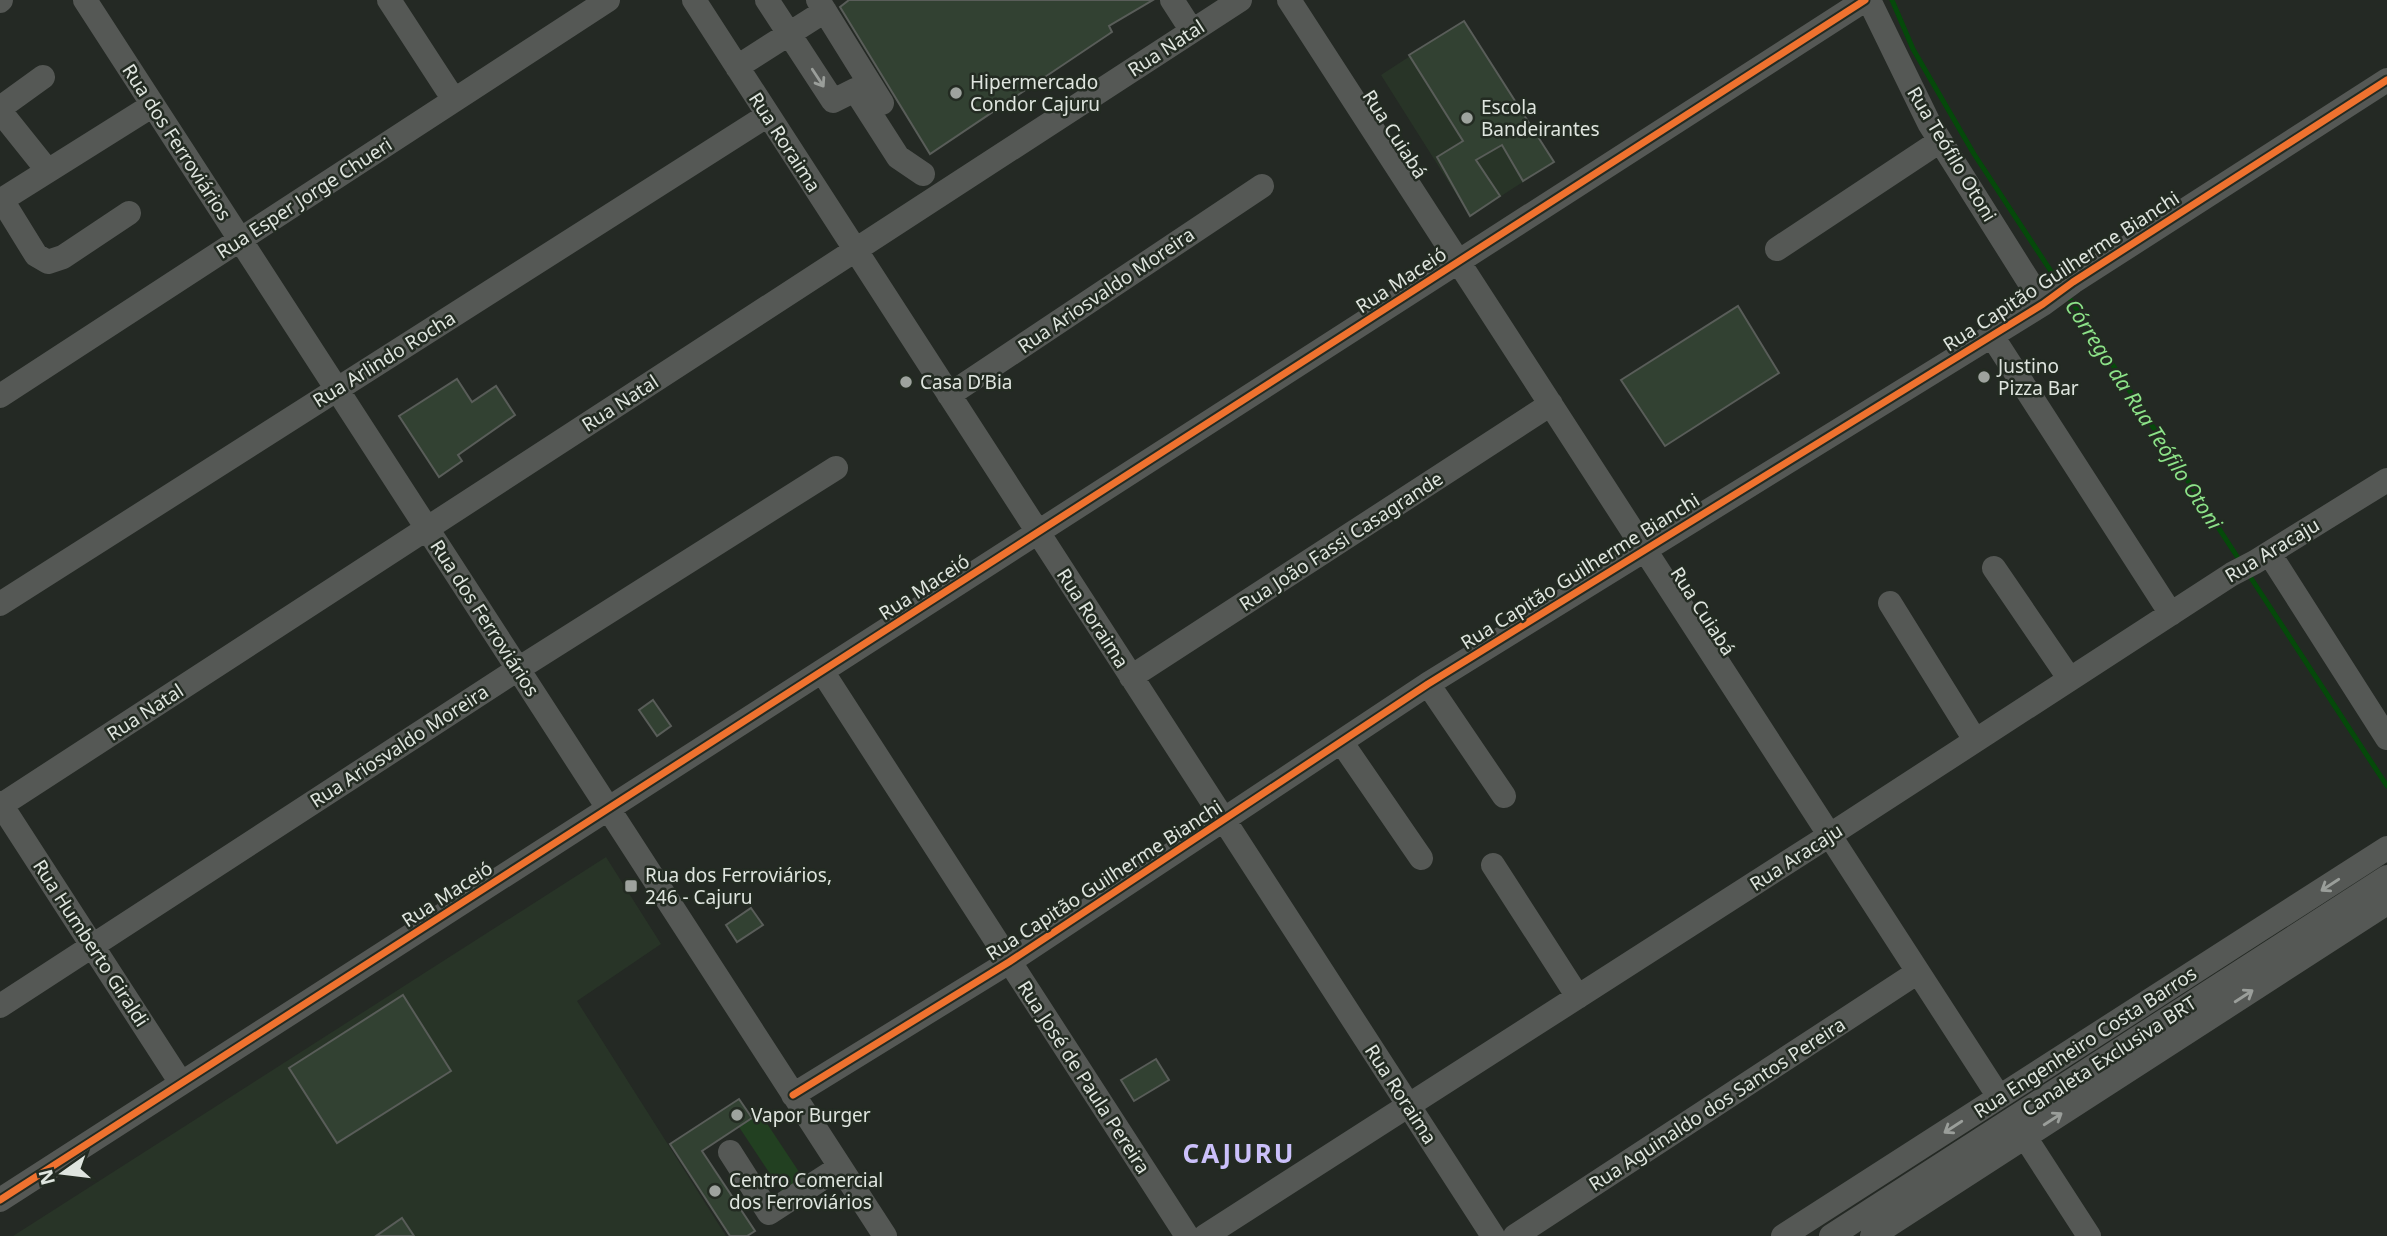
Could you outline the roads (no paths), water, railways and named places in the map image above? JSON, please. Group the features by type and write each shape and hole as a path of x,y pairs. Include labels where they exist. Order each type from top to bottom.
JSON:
{"street":[{"name":"Rua dos Ferroviários","path":"85,0 885,1236"},
{"path":"389,0 454,100"},
{"name":"Rua Esper Jorge Chueri","path":"0,396 608,0"},
{"name":"Rua Roraima","path":"694,0 1493,1236"},
{"path":"767,0 833,101 855,90 898,157 923,174"},
{"path":"1172,0 1192,31"},
{"name":"Rua Cuiabá","path":"1289,0 1999,1097"},
{"name":"Rua Maceió","path":"0,1200 1867,0"},
{"name":"Rua Teófilo Otoni","path":"1867,0 1940,141 2057,293"},
{"name":"Rua Natal","path":"1,805 1192,31 1230,3"},
{"path":"737,66 790,33 821,5 911,151 936,198"},
{"path":"43,77 0,109 48,171"},
{"name":"Rua Capitão Guilherme Bianchi","path":"793,1095 1009,962 1428,684 1992,336 2387,80"},
{"path":"129,213 63,257 48,262 36,255 1,201 153,105"},
{"name":"Rua Arlindo Rocha","path":"0,604 768,115"},
{"path":"1777,249 1940,141"},
{"name":"Rua Ariosvaldo Moreira","path":"949,395 1262,186"},
{"path":"1992,336 2171,614"},
{"name":"Rua João Fassi Casagrande","path":"1131,677 1551,404"},
{"name":"Rua Ariosvaldo Moreira","path":"0,1006 518,669 836,468"},
{"name":"Rua Aracaju","path":"1205,1236 1830,835 2069,678 2232,574 2387,480"},
{"path":"2262,558 2387,738"},
{"path":"1994,568 2069,678"},
{"path":"1890,603 1975,740"},
{"name":"Rua José de Paula Pereira","path":"822,671 1186,1236"},
{"path":"1428,684 1504,796"},
{"path":"1342,743 1421,858"},
{"name":"Rua Humberto Giraldi","path":"1,805 181,1083"},
{"name":"Rua Engenheiro Costa Barros","path":"1783,1236 2387,848"},
{"path":"1493,864 1578,997"},
{"name":"Canaleta Exclusiva BRT","path":"1831,1236 2387,877"},
{"path":"1872,1236 2387,903"},
{"name":"Rua Aguinaldo dos Santos Pereira","path":"1515,1236 1918,972"},
{"path":"2025,1137 2089,1236"},
{"path":"730,1152 769,1213 840,1167"}],"waterway":[{"name":"Córrego da Rua Teófilo Otoni","path":"1892,0 1913,49 1974,154 2060,285"},
{"name":"Córrego da Rua Teófilo Otoni","path":"2068,296 2240,561"},
{"name":"Córrego da Rua Teófilo Otoni","path":"2247,572 2387,786"}],"place":[{"name":"Hipermercado Condor Cajuru","path":"956,93"},
{"name":"Escola Bandeirantes","path":"1467,118"},
{"name":"Justino Pizza Bar","path":"1984,377"},
{"name":"Casa D’Bia","path":"906,382"},
{"name":"Rua dos Ferroviários, 246 - Cajuru","path":"631,886"},
{"name":"Vapor Burger","path":"737,1115"},
{"name":"Centro Comercial dos Ferroviários","path":"715,1191"}],"district":[{"name":"CAJURU","path":"1239,1153"}]}
